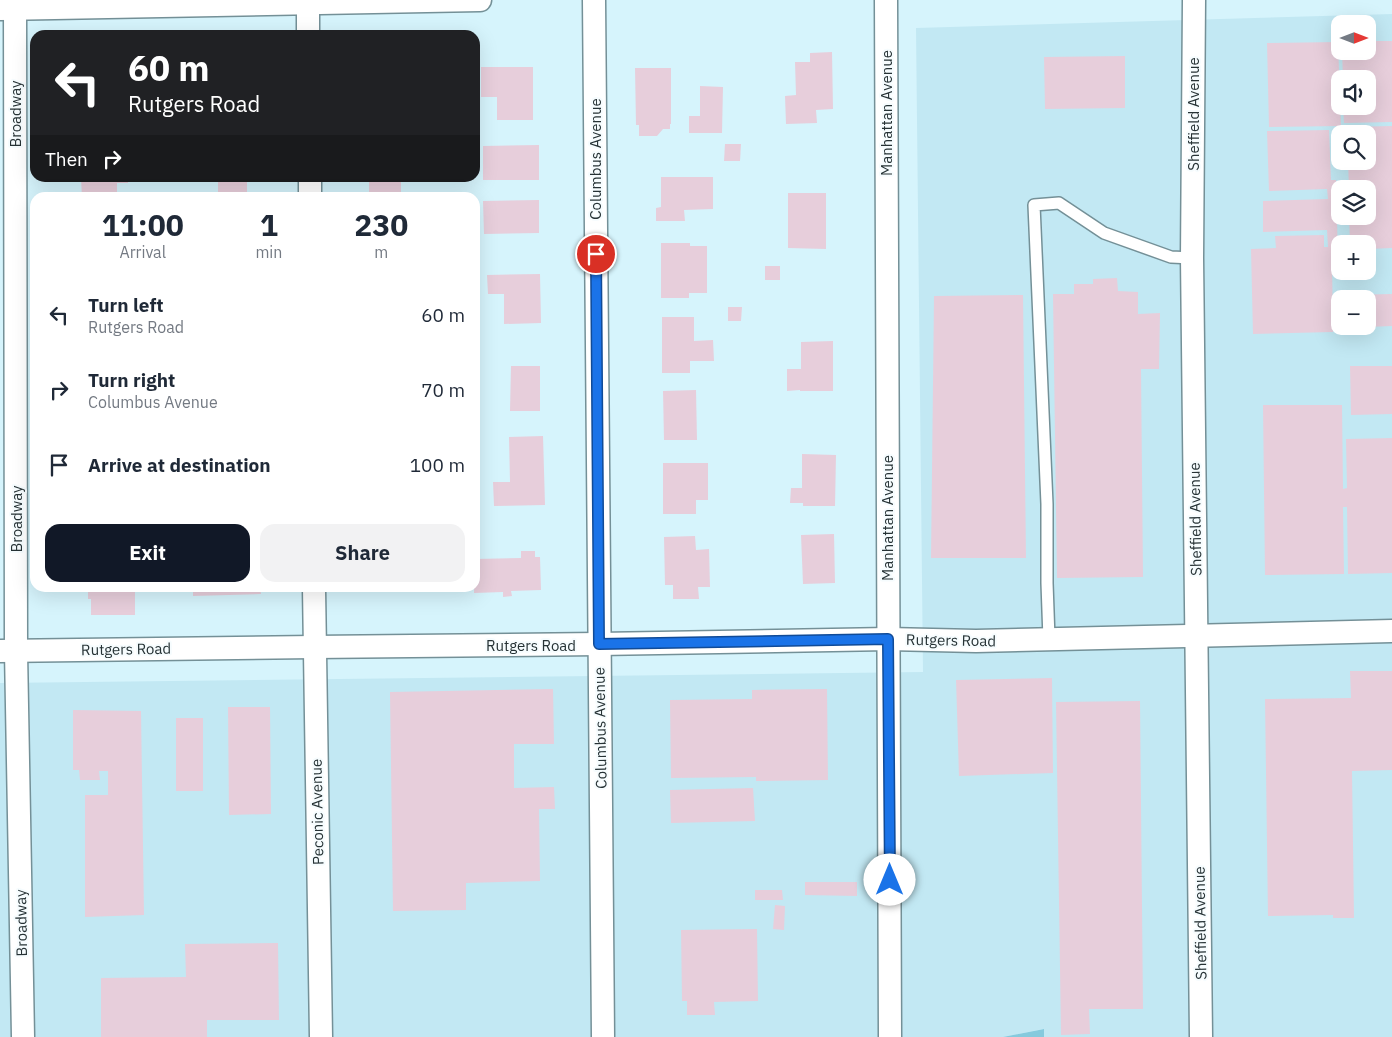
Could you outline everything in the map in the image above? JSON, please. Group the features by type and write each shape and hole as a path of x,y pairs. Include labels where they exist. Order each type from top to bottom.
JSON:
{"street":[{"path":"10,6 480,0"},
{"name":"Columbus Avenue","path":"594,0 603,1037"},
{"name":"Manhattan Avenue","path":"886,0 890,1037"},
{"name":"Sheffield Avenue","path":"1194,0 1192,258 1201,1037"},
{"path":"308,2 308,30"},
{"name":"Broadway","path":"10,6 8,651 23,1037"},
{"name":"Peconic Avenue","path":"314,592 321,1037"},
{"name":"Rutgers Road","path":"8,651 888,639 976,641 1392,631"}],"lane":[{"path":"1050,639 1047,583 1047,504 1034,205 1059,203 1104,233 1171,257 1192,258"}],"shaded area":[{"path":"1392,14 1392,1037 1044,1037 1043,1029 1003,1037 0,1037 0,683 923,672 916,28 1331,16 1331,60 1376,60 1376,15 1358,15"},
{"path":"1044,1029 1044,1037 1003,1037"}],"building":[{"path":"1376,41 1392,41 1392,122 1344,123 1344,115 1376,115 1376,70 1343,70 1342,60 1376,60"},
{"path":"1331,42 1331,60 1339,60 1339,70 1331,70 1331,115 1341,115 1341,125 1269,127 1267,43"},
{"path":"832,52 833,109 816,110 817,123 786,124 785,96 796,95 795,62 810,62 810,53"},
{"path":"1125,56 1125,108 1045,109 1044,57"},
{"path":"481,67 533,67 533,120 497,120 497,97 481,97"},
{"path":"635,68 671,68 670,129 663,129 657,136 639,136 639,125 636,125"},
{"path":"700,86 723,87 722,133 689,133 689,116 700,116"},
{"path":"1376,126 1392,126 1392,248 1376,249 1376,235 1350,235 1349,225 1376,225 1376,180 1349,180 1348,170 1376,170"},
{"path":"1329,130 1331,225 1337,225 1337,235 1331,235 1331,332 1253,334 1251,249 1276,248 1275,236 1324,235 1324,247 1328,247 1327,230 1263,232 1263,201 1328,199 1327,189 1269,191 1267,131"},
{"path":"725,144 741,144 740,161 724,161"},
{"path":"539,145 539,180 483,180 483,146"},
{"path":"661,177 713,177 713,209 684,210 685,221 656,221 656,208 661,207"},
{"path":"81,182 128,182 117,183 117,192 82,192"},
{"path":"218,182 247,182 247,192 218,192"},
{"path":"369,182 401,182 401,192 369,192"},
{"path":"788,193 826,193 826,249 788,248"},
{"path":"539,200 539,233 484,234 483,201"},
{"path":"661,243 690,243 690,246 707,246 707,293 689,293 689,298 661,298"},
{"path":"765,266 780,266 780,280 765,280"},
{"path":"540,274 541,323 504,324 504,294 488,294 487,275"},
{"path":"1117,278 1118,291 1138,292 1138,314 1160,313 1159,369 1141,369 1143,577 1057,578 1053,294 1074,294 1074,284 1093,284 1093,279"},
{"path":"1376,294 1392,294 1392,326 1376,327"},
{"path":"1023,295 1026,558 931,558 934,296"},
{"path":"728,307 742,307 741,321 728,321"},
{"path":"662,317 694,317 694,341 713,340 714,361 690,361 690,373 662,373"},
{"path":"833,341 833,391 787,391 787,369 801,369 801,342"},
{"path":"511,366 540,366 540,411 510,411"},
{"path":"1350,366 1392,366 1392,414 1351,415"},
{"path":"696,390 697,440 664,440 663,391"},
{"path":"1263,405 1342,405 1343,489 1347,488 1346,439 1392,438 1392,573 1348,574 1347,507 1343,507 1344,574 1265,575"},
{"path":"543,436 545,505 494,506 493,482 510,482 509,437"},
{"path":"802,454 836,455 835,506 803,506 803,503 790,503 791,488 802,488"},
{"path":"663,463 708,463 708,500 696,500 696,514 663,514"},
{"path":"834,534 835,583 803,584 801,535"},
{"path":"695,536 696,550 709,549 710,587 698,587 699,599 673,599 673,585 665,585 664,537"},
{"path":"521,551 535,551 535,557 540,557 541,590 511,591 512,596 503,597 503,592 474,593 480,592 480,559 521,558"},
{"path":"88,592 135,592 135,615 91,615 91,599 88,599"},
{"path":"193,592 261,592 261,594 193,596"},
{"path":"1350,671 1392,671 1392,770 1352,771 1354,918 1333,918 1333,915 1268,916 1265,699 1351,698"},
{"path":"1052,678 1053,773 959,776 956,680"},
{"path":"553,689 554,744 514,744 514,788 554,787 555,809 539,809 540,881 466,883 466,910 393,911 390,692"},
{"path":"827,689 828,780 756,781 756,777 671,778 670,700 752,699 752,690"},
{"path":"1140,701 1143,1009 1089,1009 1090,1034 1061,1035 1056,702"},
{"path":"228,707 270,707 271,814 229,815"},
{"path":"73,710 141,711 144,915 85,917 85,795 108,795 108,771 99,771 100,780 80,780 79,770 73,770"},
{"path":"176,718 203,718 203,791 176,791"},
{"path":"753,788 755,821 671,823 670,790"},
{"path":"805,882 857,882 857,896 805,895"},
{"path":"755,890 782,890 783,900 755,900"},
{"path":"775,905 785,906 784,930 773,929"},
{"path":"757,929 758,1001 714,1002 715,1015 687,1015 687,1001 682,1001 681,930"},
{"path":"278,943 279,1020 207,1020 207,1037 101,1037 101,978 186,977 185,944"}],"route":[{"path":"596,254 599,644 888,639 890,880"}]}
